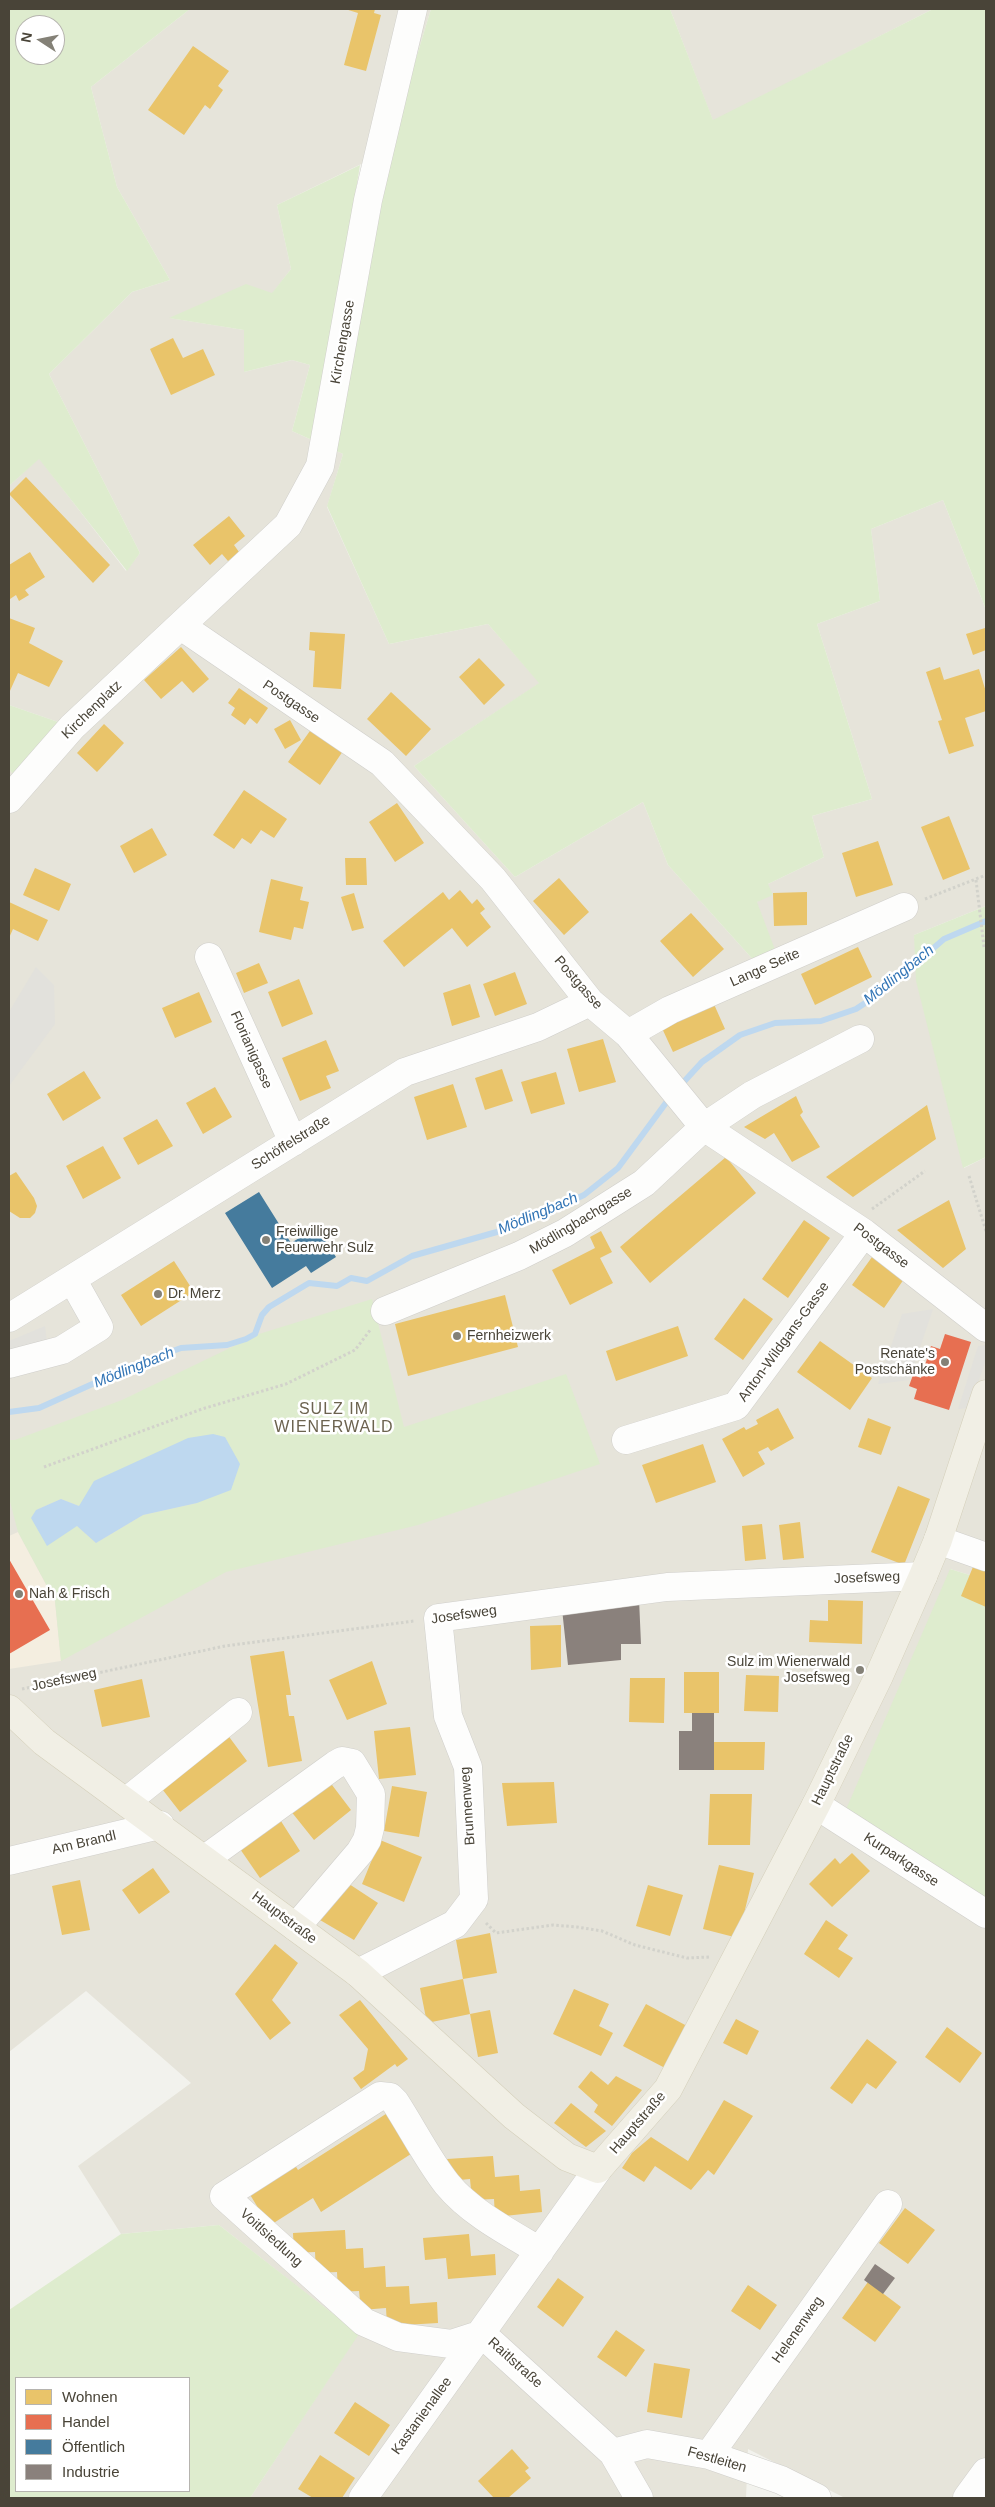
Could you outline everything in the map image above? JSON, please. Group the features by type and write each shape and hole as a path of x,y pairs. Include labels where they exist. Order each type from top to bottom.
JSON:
{"main road":[{"name":"Hauptstraße","path":"13,1700 44,1742 160,1825 358,1973 514,2116 567,2157 598,2169 668,2089 816,1805 879,1676 924,1576 938,1540 986,1394"}],"street":[{"name":"Kirchengasse","path":"181,626 288,525 320,466 368,200 413,9"},
{"name":"Kirchenplatz","path":"9,798 72,727 181,626"},
{"name":"Postgasse","path":"181,626 382,763 493,879 590,1002 628,1034 704,1126 858,1229 986,1328"},
{"name":"Lange Seite","path":"628,1034 670,1010 904,907"},
{"name":"Florianigasse","path":"209,957 293,1142"},
{"name":"Schöffelstraße","path":"9,1318 405,1072 538,1027 590,1002"},
{"name":"Mödlingbachgasse","path":"385,1311 519,1256 565,1233 644,1183 704,1126 752,1095 860,1039"},
{"name":"Anton-Wildgans-Gasse","path":"626,1440 736,1406 858,1229"},
{"path":"9,1364 62,1350 99,1327 72,1279"},
{"path":"938,1540 986,1557"},
{"name":"Josefsweg","path":"438,1618 667,1587 924,1576"},
{"name":"Brunnenweg","path":"358,1973 455,1924 474,1899 468,1767 448,1716 438,1618"},
{"path":"127,1802 238,1712"},
{"path":"206,1859 335,1765 342,1761 352,1763 371,1794 370,1828 367,1840 360,1852 296,1927"},
{"name":"Kurparkgasse","path":"816,1805 986,1914"},
{"name":"Am Brandl","path":"9,1861 160,1825"},
{"name":"Voitlsiedlung","path":"482,2334 450,2344 398,2337 364,2322 224,2196 380,2096 386,2096 395,2102 434,2168 448,2186 485,2218 540,2251"},
{"name":"Raitlstraße","path":"598,2169 482,2334 613,2453 639,2498"},
{"name":"Helenenweg","path":"709,2456 888,2204"},
{"name":"Kastanienallee","path":"363,2498 482,2334"},
{"name":"Festleiten","path":"613,2453 647,2444 709,2456 781,2480 816,2498"},
{"path":"967,2498 986,2472"}],"path":[{"path":"904,907 986,875"},
{"path":"976,880 984,947"},
{"path":"858,1229 925,1171"},
{"path":"969,1176 986,1231"},
{"path":"44,1467 202,1409 286,1384 355,1350 385,1311"},
{"name":"Josefsweg","path":"13,1700 225,1646 438,1618"},
{"path":"469,1906 496,1933 553,1925 576,1927 602,1931 635,1945 687,1958 708,1956 732,1966"}],"shaded area":[{"path":"190,9 431,9 388,151 277,205 291,269 272,294 170,318 244,330 244,372 292,360 310,365 292,431 343,454 327,507 389,644 488,624 540,683 414,766 515,877 643,802 668,865 756,963 757,902 768,884 824,857 812,816 872,799 817,624 880,601 871,529 943,500 986,610 986,906 914,935 964,1168 986,1157 986,1580 950,1569 986,1901 986,2498 845,2498 748,2449 746,2498 250,2498 358,2334 219,2225 121,2234 78,2166 191,2083 86,1991 9,2052 9,769 13,774 61,723 9,705 9,486 39,458 126,571 140,553 49,374 132,292 170,280 117,187 91,87"},
{"path":"670,9 933,9 713,121"},
{"path":"36,967 54,985 55,1024 9,1086 9,1012"},
{"path":"933,1309 909,1380 878,1384 902,1314"},
{"path":"45,1326 50,1368 9,1378 9,1341"},
{"path":"986,1345 986,1360 969,1408 958,1409 978,1346"},
{"path":"18,1532 55,1601 61,1661 9,1669 9,1536"}],"green space":[{"path":"9,9 190,9 91,87 117,187 170,280 132,292 49,374 140,553 127,571 39,459 9,486"},
{"path":"431,9 670,9 713,120 933,9 986,9 986,610 943,500 871,529 880,601 817,624 872,799 812,816 824,857 768,884 773,895 757,902 777,955 756,963 668,865 643,802 515,877 414,766 539,683 488,624 389,644 327,506 343,454 292,431 310,365 292,360 244,372 244,330 169,318 246,284 272,293 291,269 277,205 360,165 341,283 388,151"},
{"path":"9,705 61,723 13,774 9,769"},
{"path":"986,906 986,1157 963,1168 916,981 914,935"},
{"path":"372,1299 404,1427 566,1374 600,1464 418,1525 226,1572 61,1661 55,1601 18,1532 9,1498 9,1440 15,1440 122,1400 259,1334","holes":["61,1499 79,1506 197,1503 143,1515 96,1543 77,1526 36,1510"]},
{"path":"950,1569 986,1580 986,1901 844,1814"},
{"path":"219,2225 359,2334 250,2498 9,2498 9,2310 121,2234"}],"water":[{"path":"213,1434 225,1437 240,1464 231,1490 197,1503 143,1515 96,1543 77,1526 47,1546 31,1518 36,1510 61,1499 79,1506 94,1481 188,1438"}],"building: Wohnen":[{"path":"345,9 375,9 374,13 381,15 366,71 344,65 358,13"},
{"path":"193,46 229,71 218,86 223,90 210,109 205,105 184,135 148,110"},
{"path":"173,338 183,358 203,349 215,375 171,395 150,349"},
{"path":"26,477 110,565 93,583 9,494"},
{"path":"229,516 245,536 234,545 239,552 228,561 222,554 210,565 193,545"},
{"path":"30,552 45,577 25,590 29,595 19,601 16,595 10,599 9,565"},
{"path":"9,618 35,628 29,643 63,661 49,687 18,673 9,693"},
{"path":"985,628 986,650 973,655 966,634"},
{"path":"310,632 345,634 341,689 313,687 315,651 309,650"},
{"path":"181,647 209,679 193,693 182,681 161,699 144,680"},
{"path":"479,658 505,685 484,705 459,677"},
{"path":"940,667 944,680 979,669 986,692 986,711 965,718 974,746 949,754 938,721 942,720 926,672"},
{"path":"239,688 268,708 257,724 250,718 245,725 231,715 235,708 228,703"},
{"path":"391,692 431,729 406,756 367,719"},
{"path":"290,720 301,740 285,749 274,729"},
{"path":"104,724 124,743 97,772 77,753"},
{"path":"312,728 343,751 320,785 288,762"},
{"path":"244,790 287,819 274,838 261,830 251,844 242,838 234,849 213,835"},
{"path":"397,803 424,843 395,862 369,822"},
{"path":"949,816 970,869 943,880 921,827"},
{"path":"152,828 167,855 134,873 120,846"},
{"path":"878,841 893,885 856,897 842,853"},
{"path":"345,858 366,858 367,885 346,885"},
{"path":"35,868 71,884 59,911 23,895"},
{"path":"559,878 589,912 564,935 533,901"},
{"path":"271,879 303,887 300,900 309,902 303,929 294,927 291,940 259,932"},
{"path":"460,890 472,904 477,899 485,909 480,913 491,927 467,947 452,928 404,967 383,941 443,892 449,900"},
{"path":"807,892 807,925 774,926 773,893"},
{"path":"354,893 364,928 352,931 341,897"},
{"path":"9,902 48,920 38,941 13,929 9,938"},
{"path":"691,913 724,949 693,977 660,941"},
{"path":"858,947 872,977 815,1005 801,974"},
{"path":"259,963 268,983 244,993 236,973"},
{"path":"515,972 527,1004 495,1016 483,984"},
{"path":"299,979 313,1014 282,1027 268,992"},
{"path":"470,984 480,1017 452,1026 443,993"},
{"path":"199,992 212,1022 175,1038 162,1008"},
{"path":"713,1002 725,1029 673,1052 661,1026"},
{"path":"603,1039 616,1082 579,1092 567,1049"},
{"path":"326,1040 339,1071 326,1076 331,1088 300,1101 282,1058"},
{"path":"502,1069 513,1101 485,1110 475,1078"},
{"path":"84,1071 101,1098 63,1121 47,1094"},
{"path":"556,1072 565,1104 531,1114 521,1082"},
{"path":"453,1084 467,1127 427,1140 414,1097"},
{"path":"215,1087 232,1117 203,1134 186,1103"},
{"path":"796,1096 803,1112 800,1115 820,1147 792,1162 774,1133 765,1139 744,1127"},
{"path":"927,1105 936,1139 853,1197 826,1177"},
{"path":"157,1119 173,1146 138,1165 123,1138"},
{"path":"103,1146 121,1178 83,1199 66,1166"},
{"path":"726,1157 756,1193 650,1283 620,1247"},
{"path":"16,1172 34,1198 37,1206 35,1213 30,1218 20,1218 9,1211 9,1176"},
{"path":"949,1200 966,1249 943,1268 897,1230"},
{"path":"804,1220 830,1238 788,1298 762,1279"},
{"path":"601,1231 612,1252 600,1258 613,1283 570,1305 552,1270 595,1248 590,1237"},
{"path":"872,1257 904,1279 884,1308 852,1285"},
{"name":"Dr. Merz","path":"174,1261 194,1292 141,1326 121,1295"},
{"name":"Fernheizwerk","path":"505,1295 518,1347 408,1376 395,1324"},
{"path":"744,1298 773,1319 743,1360 714,1339"},
{"path":"678,1326 688,1356 616,1381 606,1351"},
{"path":"820,1341 872,1378 850,1410 797,1372"},
{"path":"778,1408 794,1438 771,1451 768,1447 758,1452 765,1464 743,1477 722,1439 744,1427 746,1430 758,1424 756,1420"},
{"path":"868,1418 891,1427 881,1455 858,1447"},
{"path":"703,1444 716,1482 656,1503 642,1465"},
{"path":"898,1486 930,1499 904,1565 871,1552"},
{"path":"800,1522 804,1558 783,1560 779,1525"},
{"path":"762,1524 766,1559 745,1561 742,1526"},
{"path":"975,1562 986,1567 986,1607 961,1596"},
{"path":"828,1600 863,1601 862,1644 809,1642 810,1620 828,1621"},
{"path":"561,1625 561,1667 531,1670 530,1626"},
{"path":"284,1651 291,1695 286,1695 289,1716 294,1716 302,1761 268,1767 250,1656"},
{"path":"372,1661 387,1704 347,1720 329,1680"},
{"path":"684,1672 719,1672 719,1713 684,1713"},
{"path":"746,1675 779,1676 778,1712 744,1711"},
{"path":"630,1678 665,1678 664,1723 629,1722"},
{"path":"142,1679 150,1717 102,1727 94,1690"},
{"path":"410,1727 416,1775 379,1779 374,1731"},
{"path":"227,1734 247,1761 180,1812 159,1785"},
{"path":"714,1742 765,1742 764,1770 714,1770"},
{"path":"329,1781 351,1810 314,1840 290,1810"},
{"path":"554,1782 557,1823 507,1826 502,1783"},
{"path":"392,1786 427,1792 419,1837 384,1831"},
{"path":"710,1794 752,1794 750,1845 708,1845"},
{"path":"279,1818 300,1851 260,1878 238,1846"},
{"path":"380,1840 422,1857 404,1902 362,1884"},
{"path":"852,1853 870,1871 832,1907 809,1884 835,1858 840,1864"},
{"path":"719,1865 754,1873 738,1938 703,1929"},
{"path":"153,1868 170,1892 139,1914 122,1890"},
{"path":"80,1880 90,1930 62,1935 52,1886"},
{"path":"346,1882 378,1903 354,1940 320,1920"},
{"path":"648,1885 683,1895 670,1936 636,1926"},
{"path":"826,1920 848,1935 838,1949 853,1958 839,1978 804,1954"},
{"path":"490,1933 497,1973 463,1979 456,1940"},
{"path":"275,1944 298,1963 272,2000 291,2023 270,2040 235,1994"},
{"path":"463,1979 470,2014 427,2023 420,1988"},
{"path":"574,1989 609,2004 599,2026 613,2033 601,2056 553,2034"},
{"path":"360,2000 408,2059 397,2067 395,2064 361,2089 353,2078 364,2070 368,2049 339,2015"},
{"path":"646,2004 687,2026 665,2068 623,2046"},
{"path":"490,2010 498,2053 478,2057 470,2014"},
{"path":"736,2019 759,2031 747,2055 723,2043"},
{"path":"947,2027 982,2053 960,2083 925,2057"},
{"path":"867,2039 897,2062 876,2089 867,2083 852,2104 830,2088"},
{"path":"591,2071 608,2085 616,2076 642,2090 612,2126 594,2112 598,2105 578,2087"},
{"path":"724,2100 753,2116 714,2175 708,2170 691,2190 655,2166 644,2182 622,2168 632,2153 651,2137 688,2161"},
{"path":"571,2103 606,2131 586,2147 554,2123"},
{"path":"389,2112 414,2152 321,2212 313,2198 269,2226 246,2188 291,2159 298,2170"},
{"path":"493,2156 495,2177 519,2175 520,2191 540,2189 542,2212 495,2217 494,2199 472,2200 470,2179 449,2181 447,2159"},
{"path":"905,2208 935,2230 908,2264 879,2243"},
{"path":"345,2230 346,2249 363,2248 364,2268 385,2266 386,2287 409,2286 410,2304 437,2302 438,2323 387,2326 386,2308 361,2310 359,2291 338,2292 337,2272 316,2273 315,2252 294,2253 293,2233"},
{"path":"469,2234 471,2256 495,2254 496,2275 448,2279 446,2258 425,2260 423,2238"},
{"path":"558,2278 584,2297 563,2327 537,2307"},
{"path":"868,2282 901,2307 875,2342 842,2318"},
{"path":"748,2285 777,2305 760,2330 731,2311"},
{"path":"616,2330 645,2350 626,2377 597,2357"},
{"path":"654,2363 690,2369 682,2418 647,2412"},
{"path":"355,2402 390,2425 369,2456 334,2433"},
{"path":"512,2449 529,2468 525,2471 531,2478 508,2498 494,2498 478,2481"},
{"path":"320,2455 355,2478 342,2498 313,2498 298,2489"}],"building: Handel":[{"name":"Renate's Postschänke","path":"945,1334 971,1342 949,1410 914,1399 917,1389 909,1386 913,1375 921,1378 931,1346 940,1349"},
{"name":"Nah & Frisch","path":"9,1559 50,1630 9,1654"}],"building: Öffentlich":[{"path":"259,1192 291,1243 317,1227 336,1257 311,1273 306,1266 272,1288 225,1213"}],"building: Industrie":[{"path":"639,1599 641,1644 621,1644 621,1660 568,1665 562,1609"},
{"path":"692,1713 714,1713 714,1770 679,1770 679,1731 692,1731"},
{"path":"875,2264 895,2278 883,2294 864,2280"}],"waterway":[{"name":"Mödlingbach","path":"679,1087 702,1062 740,1035 775,1023 821,1021 856,1009 885,990 944,939 986,921"},
{"name":"Mödlingbach","path":"9,1412 39,1408 137,1364 181,1348 227,1345 246,1339 255,1334 262,1315 269,1307 309,1283 337,1286 351,1278 367,1281 412,1256 518,1226 584,1195 618,1168 671,1096"}],"place":[{"name":"Freiwillige Feuerwehr Sulz","path":"266,1240"},
{"name":"Dr. Merz","path":"158,1294"},
{"name":"Fernheizwerk","path":"457,1336"},
{"name":"Renate's Postschänke","path":"945,1362"},
{"name":"Nah & Frisch","path":"19,1594"},
{"name":"Sulz im Wienerwald Josefsweg","path":"860,1670"}],"district":[{"name":"SULZ IM WIENERWALD","path":"334,1419"}]}
